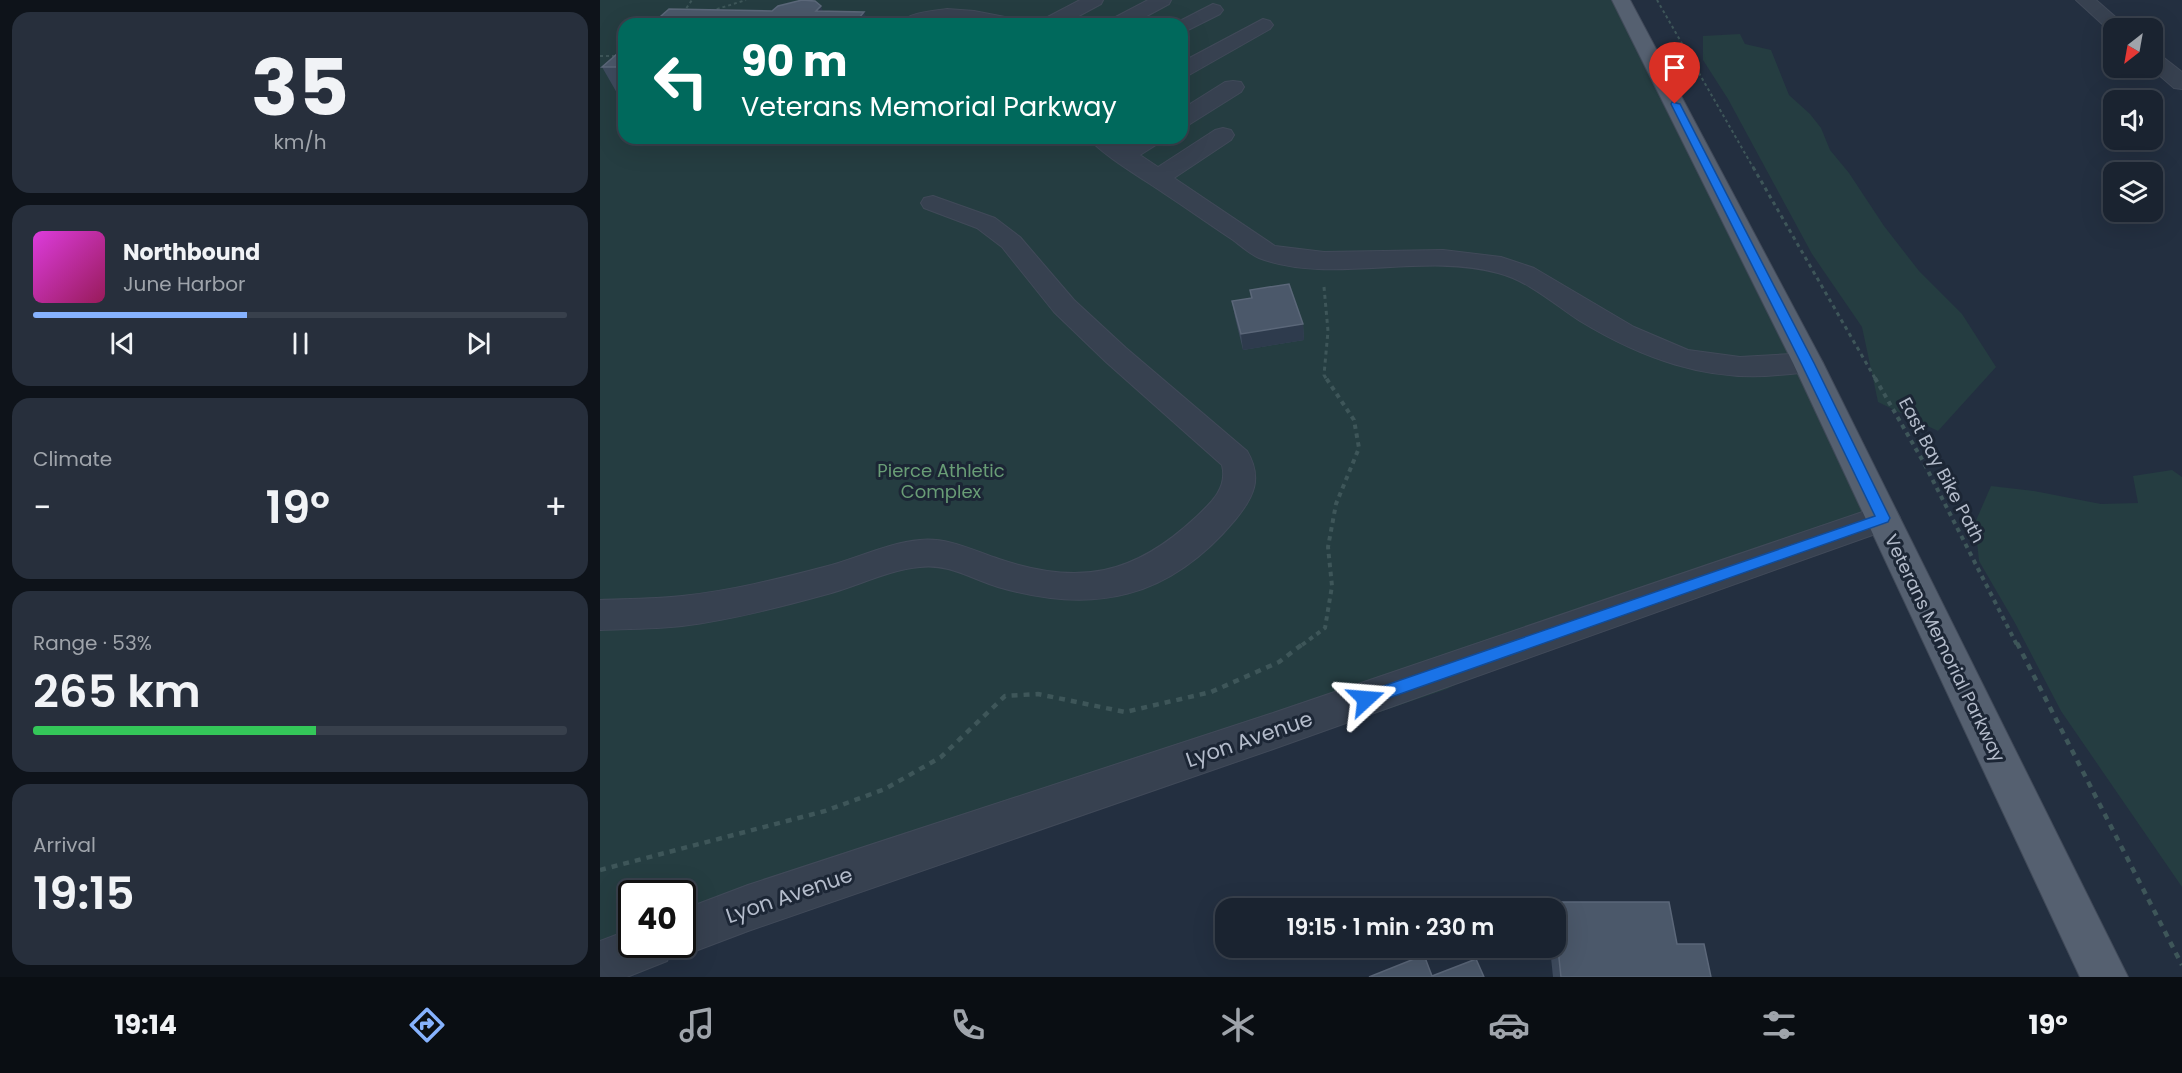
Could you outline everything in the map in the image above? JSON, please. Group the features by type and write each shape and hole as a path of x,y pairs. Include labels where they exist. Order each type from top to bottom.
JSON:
{"main road":[{"name":"Veterans Memorial Parkway","path":"1621,0 1808,363 2103,977"}],"street":[{"path":"1060,18 1094,0"},
{"path":"1128,18 1162,0"},
{"path":"2085,0 2106,18"},
{"path":"1188,24 1214,10"},
{"path":"929,18 939,15 980,18"},
{"path":"1188,68 1263,25"},
{"path":"2163,67 2182,83"},
{"path":"1188,115 1233,87"},
{"path":"1158,178 1223,135"},
{"path":"1108,144 1267,252 1286,257 1319,260 1438,258 1502,265 1533,278 1619,332 1666,354 1716,366 1743,367 1808,363"},
{"path":"1124,155 1141,144"},
{"path":"600,615 681,611 825,581 921,553 954,558 1035,583 1081,588 1105,586 1132,578 1171,559 1204,531 1226,508 1234,498 1241,477 1236,459 1116,355 1064,306 1011,242 986,223 933,203"},
{"name":"Lyon Avenue","path":"696,928 748,908 1276,730 1883,518"},
{"path":"600,964 618,957"}],"path":[{"path":"677,16 684,12 692,0"},
{"path":"703,14 746,0"},
{"name":"East Bay Bike Path","path":"1657,0 1924,463 2182,965"},
{"path":"600,56 618,56"},
{"path":"600,870 825,811 885,789 941,758 1005,696 1038,694 1125,712 1211,692 1279,662 1325,628 1332,586 1328,547 1336,504 1359,448 1354,420 1324,375 1329,352 1329,315 1319,260"}],"green space":[{"name":"Pierce Athletic Complex","path":"600,0 1619,0 1880,510 1569,626 1447,689 696,944 696,880 618,880 618,958 656,958 600,977"},
{"path":"1740,34 1745,44 1771,50 1789,95 1810,114 1821,128 1830,150 1849,173 1884,226 1919,271 1962,314 1996,367 1938,431 1878,402 1862,327 1812,254 1728,99 1703,60 1703,36"},
{"path":"2172,470 2182,477 2182,887 2061,711 2015,623 1979,561 1975,523 1991,486 2034,491 2101,504 2138,503 2133,476"}],"building":[{"path":"802,0 815,1 821,6 816,11 864,12 859,18 659,18 669,9 772,11 778,6"},
{"path":"618,53 618,67 602,67"},
{"path":"1289,284 1303,324 1241,334 1232,301 1252,298 1250,290"},
{"path":"1566,902 1669,902 1677,944 1704,944 1711,977 1561,977 1559,958 1566,958"},
{"path":"1416,958 1425,958 1432,976 1476,959 1484,977 1369,977"}],"route":[{"path":"1366,699 1883,518 1808,363 1675,104"}]}
